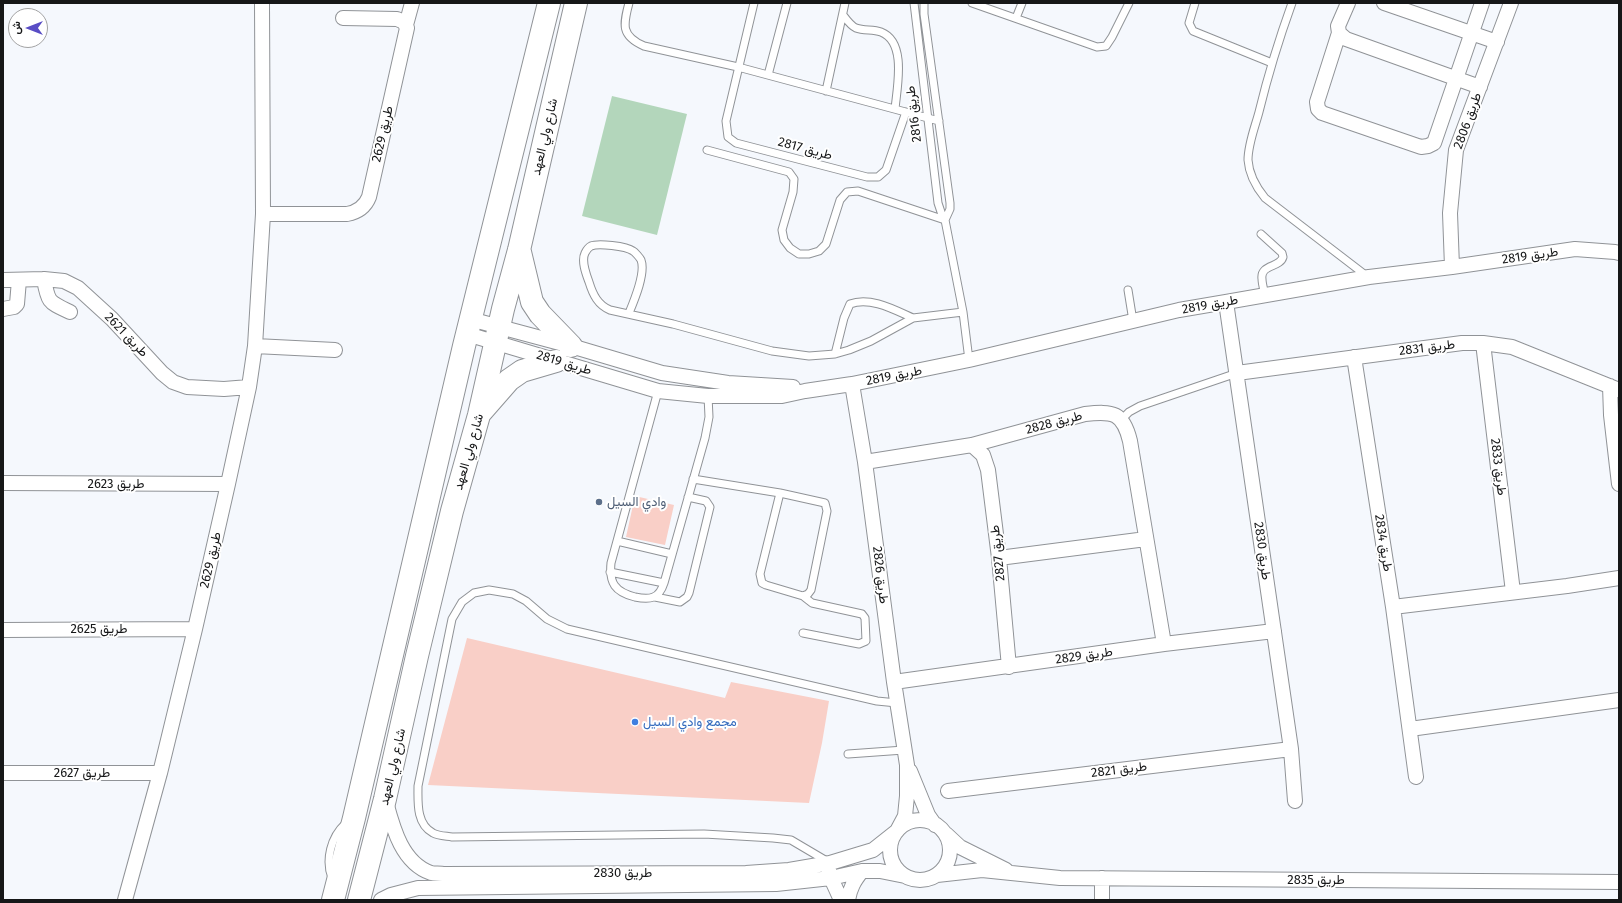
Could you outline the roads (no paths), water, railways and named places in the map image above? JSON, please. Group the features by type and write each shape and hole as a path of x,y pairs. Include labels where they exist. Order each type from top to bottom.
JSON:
{"main road":[{"name":"شارع ولي العهد","path":"335,893 483,329 516,136 549,3"},
{"name":"شارع ولي العهد","path":"359,900 386,800 417,656 452,511 479,415 483,329 519,250 576,3"},
{"path":"519,250 532,302 540,314 571,346"},
{"path":"479,415 509,380 516,375 533,367 556,361"}],"street":[{"name":"طريق 2629","path":"125,900 160,773 195,629 249,387 255,346 263,214 262,3"},
{"name":"طريق 2629","path":"263,214 347,214 358,211 367,202 407,32 406,25 412,3"},
{"path":"1348,3 1338,26 1339,33 1317,102 1318,109 1322,113 1421,147 1434,143 1470,34 1482,3"},
{"path":"1384,3 1470,34 1497,42"},
{"name":"طريق 2806","path":"1452,268 1450,213 1456,150 1512,3"},
{"path":"343,18 397,19 404,22 406,25"},
{"path":"1339,33 1346,39 1480,87"},
{"name":"طريق 2819","path":"483,329 556,361 658,391 708,396 782,396 852,384 969,360 1226,302 1369,277 1452,268 1575,249 1619,253"},
{"path":"44,279 47,294 52,304 70,312"},
{"name":"طريق 2621","path":"3,280 44,279 64,281 78,288 87,295 172,382 188,387 224,389 249,387"},
{"path":"3,309 14,307 18,304 19,280"},
{"name":"طريق 2830","path":"1226,302 1291,749 1295,801"},
{"name":"طريق 2819","path":"483,329 571,346 662,373 739,384 790,387 805,391"},
{"name":"طريق 2831","path":"1237,372 1462,343 1483,343 1512,347 1614,388 1611,416 1619,484"},
{"name":"طريق 2833","path":"1483,343 1513,592"},
{"path":"255,346 335,350"},
{"name":"طريق 2834","path":"1354,357 1393,607 1416,777"},
{"path":"658,391 662,373"},
{"path":"706,379 708,396"},
{"name":"طريق 2826","path":"852,384 865,462 894,682 907,765 908,796 905,816 897,831"},
{"name":"طريق 2828","path":"865,462 972,445 1085,414 1113,414 1122,419"},
{"path":"1122,419 1128,430 1164,644"},
{"name":"طريق 2827","path":"972,445 983,455 988,470 999,558 1009,666"},
{"name":"طريق 2623","path":"3,483 228,484"},
{"path":"999,558 1146,539"},
{"path":"1393,607 1619,578"},
{"name":"طريق 2625","path":"3,630 195,629"},
{"name":"طريق 2829","path":"894,682 1164,644 1274,631"},
{"path":"1410,729 1619,700"},
{"name":"طريق 2821","path":"948,791 1291,749"},
{"name":"طريق 2826","path":"907,765 928,815 939,828"},
{"name":"طريق 2627","path":"3,773 160,773"},
{"name":"طريق 2830","path":"386,800 400,843 411,861 431,873 444,874 746,873 789,870 830,863 873,850 897,831"},
{"path":"919,821 928,822 939,828 948,841 950,854 947,862 937,875 921,880 905,876 898,871 891,856 893,839 897,831 911,822 919,821"},
{"name":"طريق 2835","path":"939,828 960,847 1014,874"},
{"path":"830,863 829,868 831,878 841,900"},
{"name":"طريق 2835","path":"937,875 982,870 1060,878 1619,882"},
{"path":"848,900 850,889 854,880 862,871"},
{"name":"طريق 2830","path":"381,900 391,895 418,888 776,884 831,878 862,871 880,871 905,876"},
{"path":"1102,878 1102,900"}],"lane":[{"path":"629,3 625,18 626,32 634,41 644,46 738,67 939,121"},
{"path":"738,67 754,3"},
{"path":"768,75 787,3"},
{"path":"826,91 845,3"},
{"name":"طريق 2816","path":"914,3 938,203 945,220 963,312 969,360"},
{"name":"طريق 2816","path":"924,3 924,14 950,203 950,209 945,220"},
{"path":"972,3 1097,47 1106,46 1129,3"},
{"path":"1016,18 1022,3"},
{"path":"1195,3 1189,23 1192,31 1272,63"},
{"path":"1292,3 1272,63 1249,150 1249,168 1255,184 1266,198 1369,277"},
{"path":"842,15 855,28 880,31 889,36 895,44 898,59 895,109"},
{"name":"طريق 2817","path":"738,67 726,122 728,137 736,143 867,177 878,177 886,170 906,112"},
{"path":"708,150 789,172 794,179 793,192 782,230 784,240 790,248 799,254 809,254 819,251 826,244 840,200 847,192 858,191 945,220"},
{"path":"1261,234 1282,253 1283,257 1280,263 1266,268 1263,272 1262,278 1266,295"},
{"path":"629,314 642,272 641,260 633,251 620,247 598,245 590,246 584,253 584,269 594,296 604,308 629,314 673,324 772,351 799,356 835,354 871,341 913,318 963,312"},
{"path":"1128,290 1133,322"},
{"path":"835,354 844,318 850,304 858,302 872,302 913,318"},
{"path":"1122,419 1129,412 1140,406 1237,372"},
{"path":"658,391 610,572 616,589 624,594 647,599 655,597 680,602 687,597 710,508 706,501 688,497"},
{"path":"655,597 662,591 708,427 708,396"},
{"path":"693,479 780,493 825,503 827,507 811,590 808,594 803,596"},
{"path":"780,493 760,574 762,583 803,596 812,603 862,614 865,618 866,641 859,644 803,633"},
{"path":"617,541 672,554"},
{"path":"610,572 664,583"},
{"path":"830,863 791,840 773,838 704,834 452,837 432,833 424,825 418,808 418,786 452,619 462,602 474,593 489,590 513,594 526,601 547,619 567,629 877,701 897,703"},
{"path":"848,754 904,750"}],"place":[{"name":"وادي السيل","path":"599,502"},
{"name":"مجمع وادي السيل","path":"635,722"}]}
